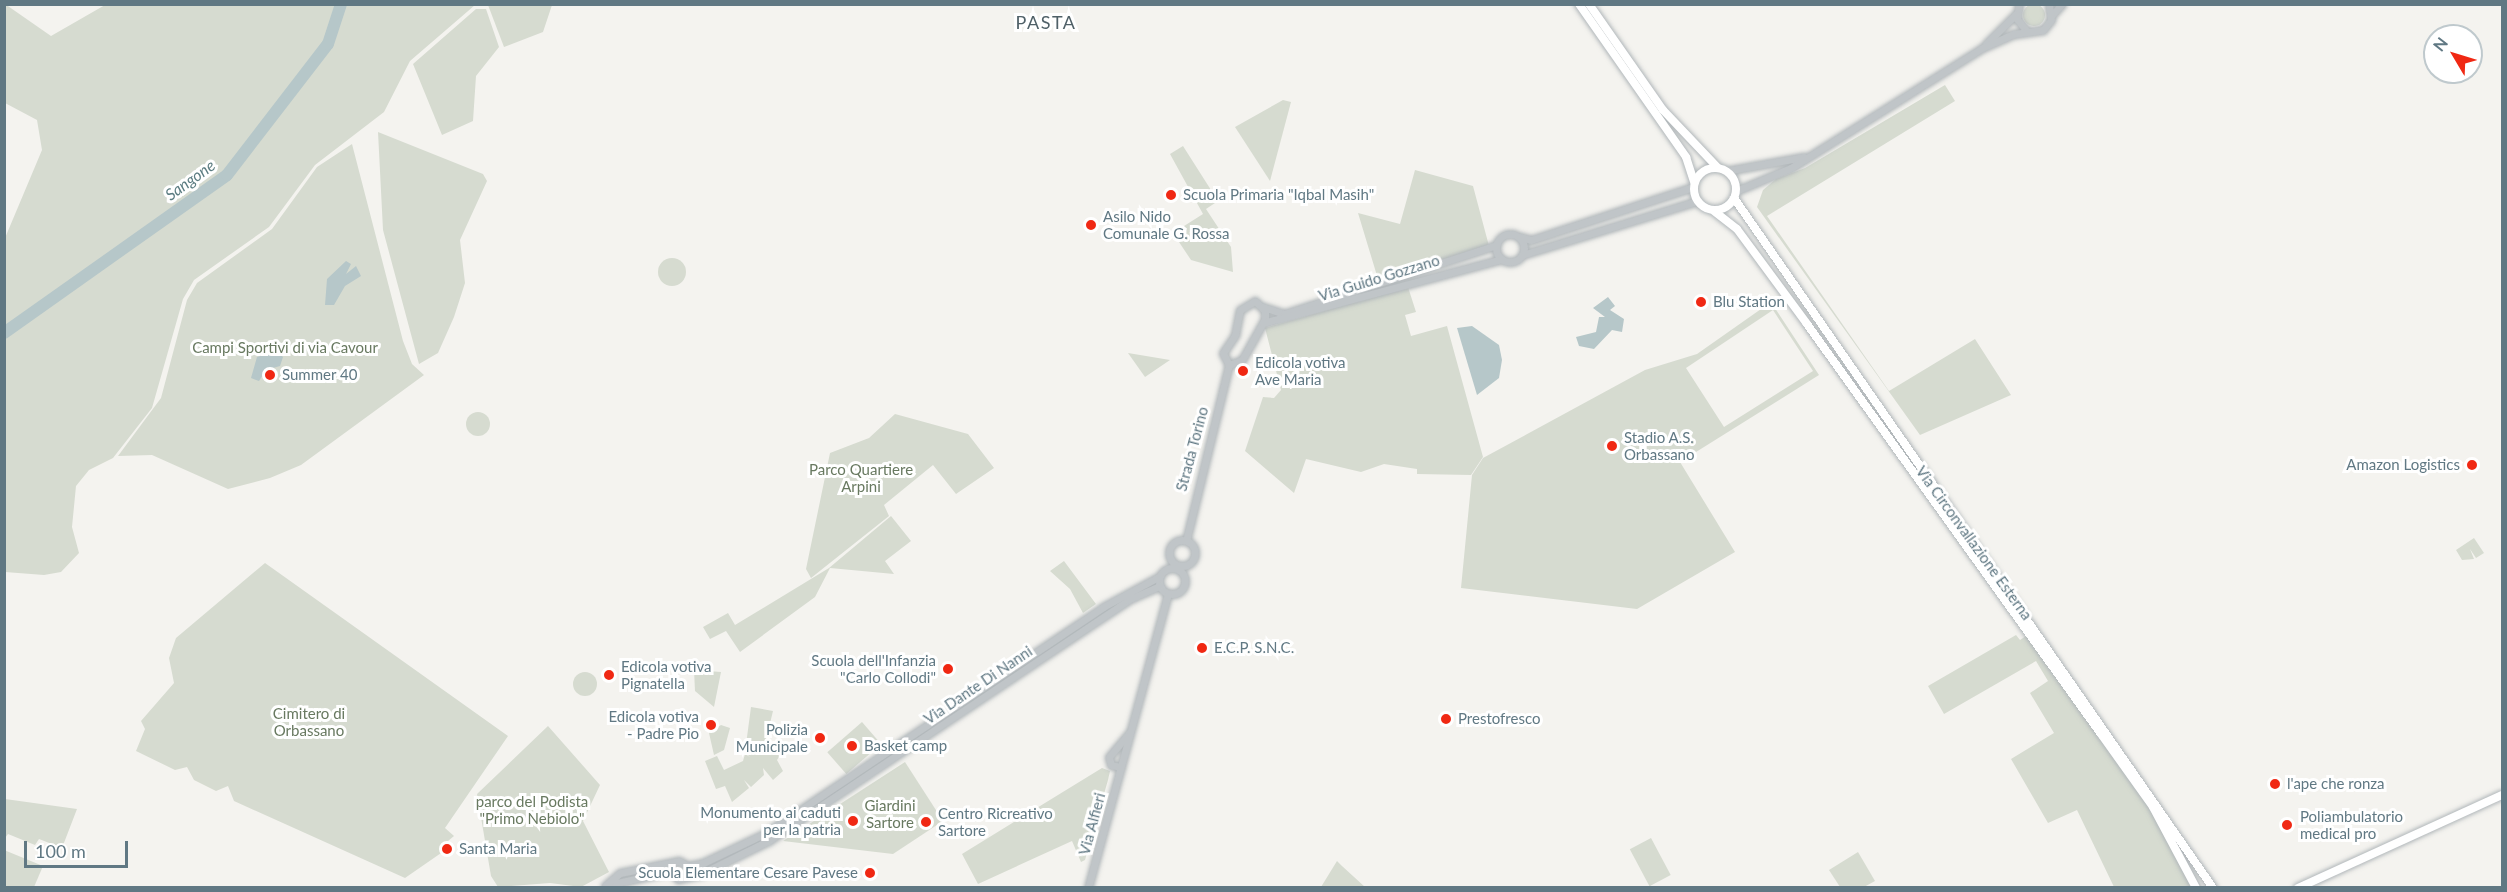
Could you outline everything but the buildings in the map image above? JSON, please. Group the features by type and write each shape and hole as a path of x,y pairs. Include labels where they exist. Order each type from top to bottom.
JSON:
{"main road":[{"path":"1579,4 1686,157 1697,201"},
{"name":"Via Circonvallazione Esterna","path":"1589,4 1683,135 1722,169 1735,194 2213,888"},
{"path":"1694,185 1701,172 1722,169"},
{"path":"1714,211 1735,194"},
{"name":"Via Circonvallazione Esterna","path":"1697,201 1737,229 1807,324 2153,807 2196,888"},
{"path":"2298,888 2502,797"},
{"path":"2308,888 2502,797"}],"street":[{"path":"1982,48 2016,14 2019,4"},
{"path":"2049,4 2052,15"},
{"path":"1735,194 1809,156 1982,48 2026,30 2043,30 2062,4"},
{"path":"2016,14 2026,30"},
{"path":"1722,169 1809,156"},
{"path":"1694,185 1531,240 1520,237 1522,255 1697,201"},
{"name":"Via Guido Gozzano","path":"1263,307 1284,314 1496,245 1504,235 1520,237"},
{"path":"1496,245 1502,259"},
{"name":"Via Guido Gozzano","path":"1263,323 1522,255"},
{"name":"Strada Torino","path":"1186,540 1229,365 1223,353 1236,335 1243,305 1250,301 1263,307"},
{"path":"1229,365 1242,360 1249,339 1263,323 1263,307"},
{"path":"1168,594 1184,587 1183,568 1195,553 1186,540 1170,547 1172,565"},
{"path":"1172,565 1183,568"},
{"path":"1168,594 1160,586 1160,576 1172,565"},
{"name":"Via Dante Di Nanni","path":"604,887 620,873 672,868 681,861 688,866 718,858 778,826 1096,611 1160,576"},
{"name":"Via Dante Di Nanni","path":"672,868 676,878 687,876 770,840 1128,600 1160,586"},
{"path":"1118,750 1126,755 1168,594"},
{"path":"1121,767 1109,760 1130,733"},
{"name":"Via Alfieri","path":"1088,888 1126,755"},
{"path":"687,876 688,866"}],"green space":[{"path":"5,4 51,36 105,5 475,5 410,61 384,112 315,165 269,227 194,280 183,299 152,408 113,458 89,470 76,486 72,527 79,553 61,572 44,575 5,572 5,238 42,150 37,120 5,103"},
{"path":"488,4 552,5 543,32 504,47"},
{"path":"2034,4 2042,7 2045,15 2042,23 2034,26 2026,23 2023,15 2026,7"},
{"path":"476,9 486,9 499,47 476,76 473,121 442,135 413,64"},
{"path":"1945,85 1955,101 1767,216 1889,391 1975,339 2011,395 1920,435 1757,207 1763,190 1776,179 1805,168"},
{"path":"1283,100 1291,102 1270,181 1235,127"},
{"path":"378,132 483,174 487,181 460,240 465,283 454,317 438,353 419,364 383,230"},
{"name":"Campi Sportivi di via Cavour","path":"352,144 403,341 412,364 424,375 301,465 270,478 228,489 152,455 118,456 161,398 187,300 197,283 272,229 317,167"},
{"path":"1183,146 1218,201 1206,209 1231,247 1233,272 1191,260 1173,233 1203,214 1170,154"},
{"path":"1415,170 1473,186 1489,246 1378,279 1358,213 1400,224"},
{"path":"672,258 682,262 686,272 682,282 672,286 662,282 658,272 662,262"},
{"path":"1408,287 1416,312 1405,315 1411,336 1447,326 1483,457 1471,475 1417,474 1417,469 1384,464 1361,472 1306,459 1294,493 1245,451 1263,397 1274,398 1281,390 1265,328"},
{"path":"1771,302 1819,375 1680,462 1735,552 1637,609 1461,588 1472,475 1483,458 1645,370 1697,354","holes":["1773,310 1813,371 1724,427 1686,368"]},
{"path":"1128,353 1170,360 1145,377"},
{"path":"478,412 483,413 489,419 489,429 483,435 478,436 473,435 467,429 466,424 467,419 473,413"},
{"name":"Parco Quartiere Arpini","path":"895,414 968,434 994,468 956,494 933,465 884,505 889,516 811,578 806,569 830,453 869,438"},
{"path":"891,516 911,541 885,561 894,574 830,568 815,597 740,652 726,631 710,639 703,627 728,613 735,625 829,568"},
{"path":"2474,538 2484,553 2476,558 2470,549 2474,559 2462,560 2456,550"},
{"path":"1064,561 1096,604 1083,613 1070,589 1050,571"},
{"name":"Cimitero di Orbassano","path":"265,563 508,736 445,828 454,836 442,846 444,851 405,878 234,801 228,786 216,791 194,780 187,767 175,770 136,751 145,729 141,721 174,683 169,658 176,638"},
{"path":"2016,635 2020,640 2026,636 2151,810 2192,887 2114,887 2077,810 2048,823 2011,759 2054,733 2030,693 2048,681 2036,661 1944,714 1928,686"},
{"path":"694,670 721,672 714,707 695,691"},
{"path":"585,672 590,673 596,679 596,689 590,695 585,696 580,695 574,689 573,684 574,679 580,673"},
{"path":"751,707 773,711 765,744 787,745 777,760 783,771 773,780 763,768 764,775 751,787 744,780 749,788 732,802 725,786 716,789 705,761 717,756 724,770 743,761 745,754 750,757 745,752"},
{"name":"Basket camp","path":"862,722 881,744 846,774 827,752"},
{"path":"721,725 730,728 724,750 714,755 709,733"},
{"name":"parco del Podista \"Primo Nebiolo\"","path":"548,726 600,785 583,821 609,872 581,887 550,883 498,887 491,876 477,794"},
{"name":"Giardini Sartore","path":"905,762 943,821 893,854 783,841"},
{"path":"1102,768 1110,771 1085,860 1081,862 1072,841 978,884 962,854"},
{"path":"5,799 77,809 62,848 39,839 35,845 8,834 5,838"},
{"path":"1651,838 1671,875 1650,886 1630,849"},
{"path":"4,850 43,866 34,887 5,887"},
{"path":"1858,852 1875,881 1864,887 1840,887 1829,870"},
{"path":"1337,861 1342,866 1365,887 1321,887"}],"shaded area":[{"path":"346,261 351,264 346,274 356,266 361,276 345,286 334,305 325,305 327,279"},
{"path":"1608,297 1615,306 1610,310 1624,319 1622,332 1612,330 1594,349 1579,346 1576,337 1596,332 1599,317 1605,317 1593,308"},
{"path":"1472,326 1499,345 1502,360 1499,378 1477,395 1457,328"},
{"path":"277,351 283,357 280,366 266,370 259,381 251,378 257,357"}],"waterway":[{"name":"Sangone","path":"4,333 227,175 328,44 341,4"}],"place":[{"name":"Scuola Primaria \"Iqbal Masih\"","path":"1171,195"},
{"name":"Asilo Nido Comunale G. Rossa","path":"1091,225"},
{"name":"Blu Station","path":"1701,302"},
{"name":"Edicola votiva Ave Maria","path":"1243,371"},
{"name":"Summer 40","path":"270,375"},
{"name":"Stadio A.S. Orbassano","path":"1612,446"},
{"name":"Amazon Logistics","path":"2472,465"},
{"name":"E.C.P. S.N.C.","path":"1202,648"},
{"name":"Scuola dell'Infanzia \"Carlo Collodi\"","path":"948,669"},
{"name":"Edicola votiva Pignatella","path":"609,675"},
{"name":"Prestofresco","path":"1446,719"},
{"name":"Edicola votiva - Padre Pio","path":"711,725"},
{"name":"Polizia Municipale","path":"820,738"},
{"name":"Basket camp","path":"852,746"},
{"name":"l'ape che ronza","path":"2275,784"},
{"name":"Monumento ai caduti per la patria","path":"853,821"},
{"name":"Centro Ricreativo Sartore","path":"926,822"},
{"name":"Poliambulatorio medical pro","path":"2287,825"},
{"name":"Santa Maria","path":"447,849"},
{"name":"Scuola Elementare Cesare Pavese","path":"870,873"}],"district":[{"name":"PASTA","path":"1046,22"}]}
